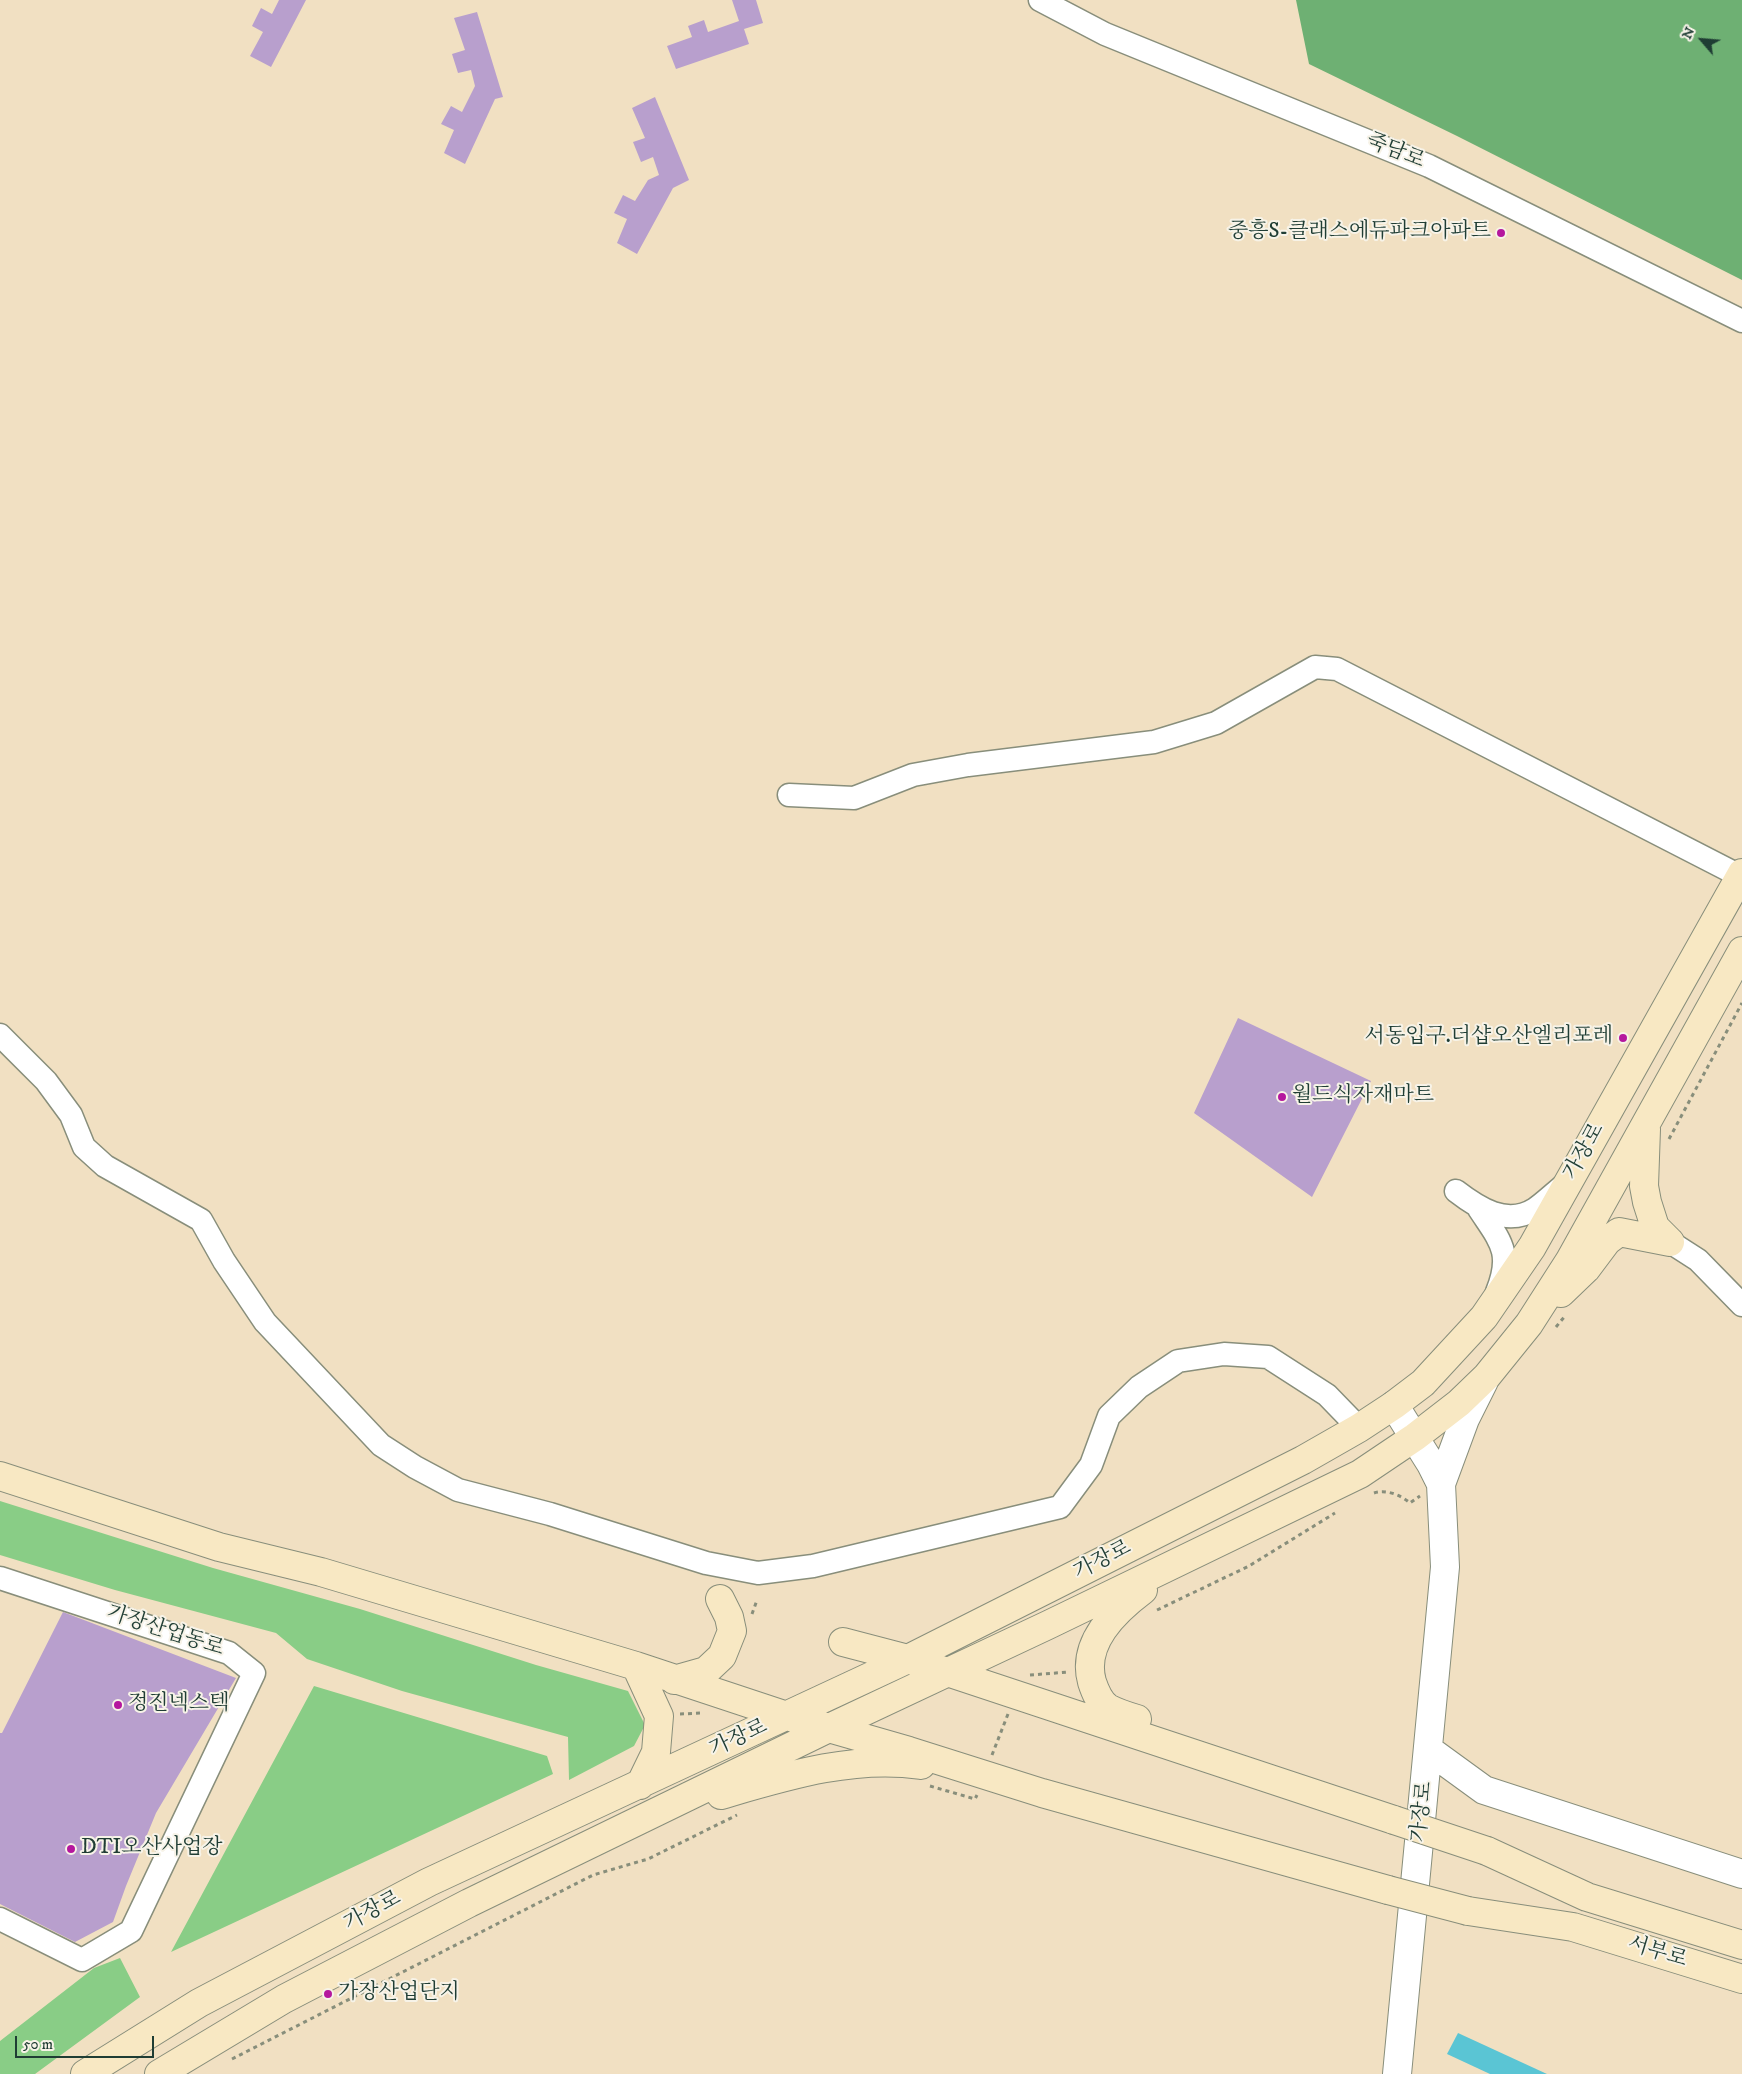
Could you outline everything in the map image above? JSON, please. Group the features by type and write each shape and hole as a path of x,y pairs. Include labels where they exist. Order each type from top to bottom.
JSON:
{"main road":[{"name":"가장로","path":"85,2074 199,2003 429,1882 908,1659 1294,1464 1359,1428 1394,1405 1423,1382 1484,1317 1532,1247 1742,875"},
{"name":"가장로","path":"159,2074 284,1999 469,1903 838,1724 1214,1546 1360,1474 1415,1438 1459,1403 1487,1376 1529,1324 1570,1260 1742,951"},
{"path":"1646,1123 1644,1186 1647,1202 1655,1227 1670,1242"},
{"path":"1529,1324 1586,1269 1607,1241 1619,1232 1670,1242"},
{"path":"0,1476 218,1547 321,1572 636,1666 787,1716 838,1724 984,1776"},
{"path":"1214,1546 1148,1587 1122,1606 1103,1629 1094,1647 1090,1664 1096,1694 1107,1707 1296,1775 1385,1817"},
{"path":"674,1680 706,1671 722,1656 732,1631 729,1617 720,1600"},
{"path":"838,1724 859,1682 857,1659 843,1642 908,1659 1385,1817"},
{"path":"636,1666 659,1716 656,1752 640,1785"},
{"path":"654,1813 773,1780 824,1768 865,1763 911,1764 984,1776"},
{"name":"서부로","path":"984,1776 1468,1911 1572,1927 1742,1979"},
{"name":"서부로","path":"1385,1817 1487,1851 1587,1897 1742,1945"}],"street":[{"name":"죽담로","path":"1040,0 1105,34 1430,166 1742,321"},
{"path":"789,795 854,798 914,775 968,765 1154,742 1216,723 1315,667 1338,668 1742,875"},
{"path":"0,1035 46,1081 71,1115 84,1147 105,1166 201,1220 224,1261 265,1322 381,1445 415,1468 458,1490 550,1514 680,1556 758,1573 813,1566 1060,1507 1091,1465 1109,1416 1139,1387 1178,1361 1224,1354 1268,1357 1326,1395 1359,1428"},
{"path":"1456,1191 1480,1209 1494,1215 1516,1216 1534,1210 1569,1181"},
{"path":"1480,1209 1503,1246 1506,1265 1498,1290 1484,1317"},
{"path":"1670,1242 1698,1260 1742,1305"},
{"path":"1441,1484 1465,1419 1487,1376"},
{"name":"가장로","path":"1394,1405 1441,1484 1445,1567 1397,2074"},
{"name":"가장산업동로","path":"0,1578 230,1653 254,1673 131,1930 82,1960 0,1919"},
{"path":"1429,1750 1484,1790 1742,1874"}],"path":[{"path":"1372,1494 1380,1492 1393,1494 1404,1497 1410,1503"},
{"path":"1152,1613 1249,1566 1342,1509"},
{"path":"926,1785 975,1799 1023,1675 1091,1671"},
{"path":"224,2063 593,1875 648,1859 739,1814"}],"green space":[{"path":"1296,0 1742,0 1742,280 1457,136 1309,64"},
{"path":"0,1501 213,1568 360,1609 536,1665 628,1691 645,1725 634,1746 569,1780 568,1737 402,1691 307,1659 276,1633 115,1590 0,1555"},
{"path":"314,1686 547,1756 553,1774 171,1952"},
{"path":"120,1958 140,1997 35,2074 0,2074 0,2041 94,1968"}],"water":[{"path":"1458,2033 1547,2074 1490,2074 1447,2054"}],"building":[{"path":"279,0 306,0 271,67 250,56 263,32 252,26 261,8 272,14"},
{"path":"732,0 756,0 763,23 744,29 749,44 676,69 667,46 692,37 688,26 704,20 708,32 739,21"},
{"path":"477,12 503,97 495,99 465,164 444,153 454,130 441,124 451,106 462,112 475,86 471,70 458,73 452,54 465,50 454,18"},
{"path":"655,97 689,180 673,188 637,254 617,243 627,219 614,213 623,195 635,201 648,180 659,175 653,157 641,162 633,142 645,138 632,108"},
{"name":"월드식자재마트","path":"1238,1018 1371,1081 1312,1197 1194,1113"},
{"path":"63,1612 236,1678 156,1813 113,1922 75,1942 0,1904 0,1733 2,1733"}],"place":[{"name":"중흥S-클래스에듀파크아파트","path":"1501,233"},
{"name":"서동입구.더샵오산엘리포레","path":"1623,1038"},
{"name":"월드식자재마트","path":"1282,1097"},
{"name":"정진넥스텍","path":"118,1705"},
{"name":"DTI오산사업장","path":"71,1849"},
{"name":"가장산업단지","path":"328,1994"}]}
